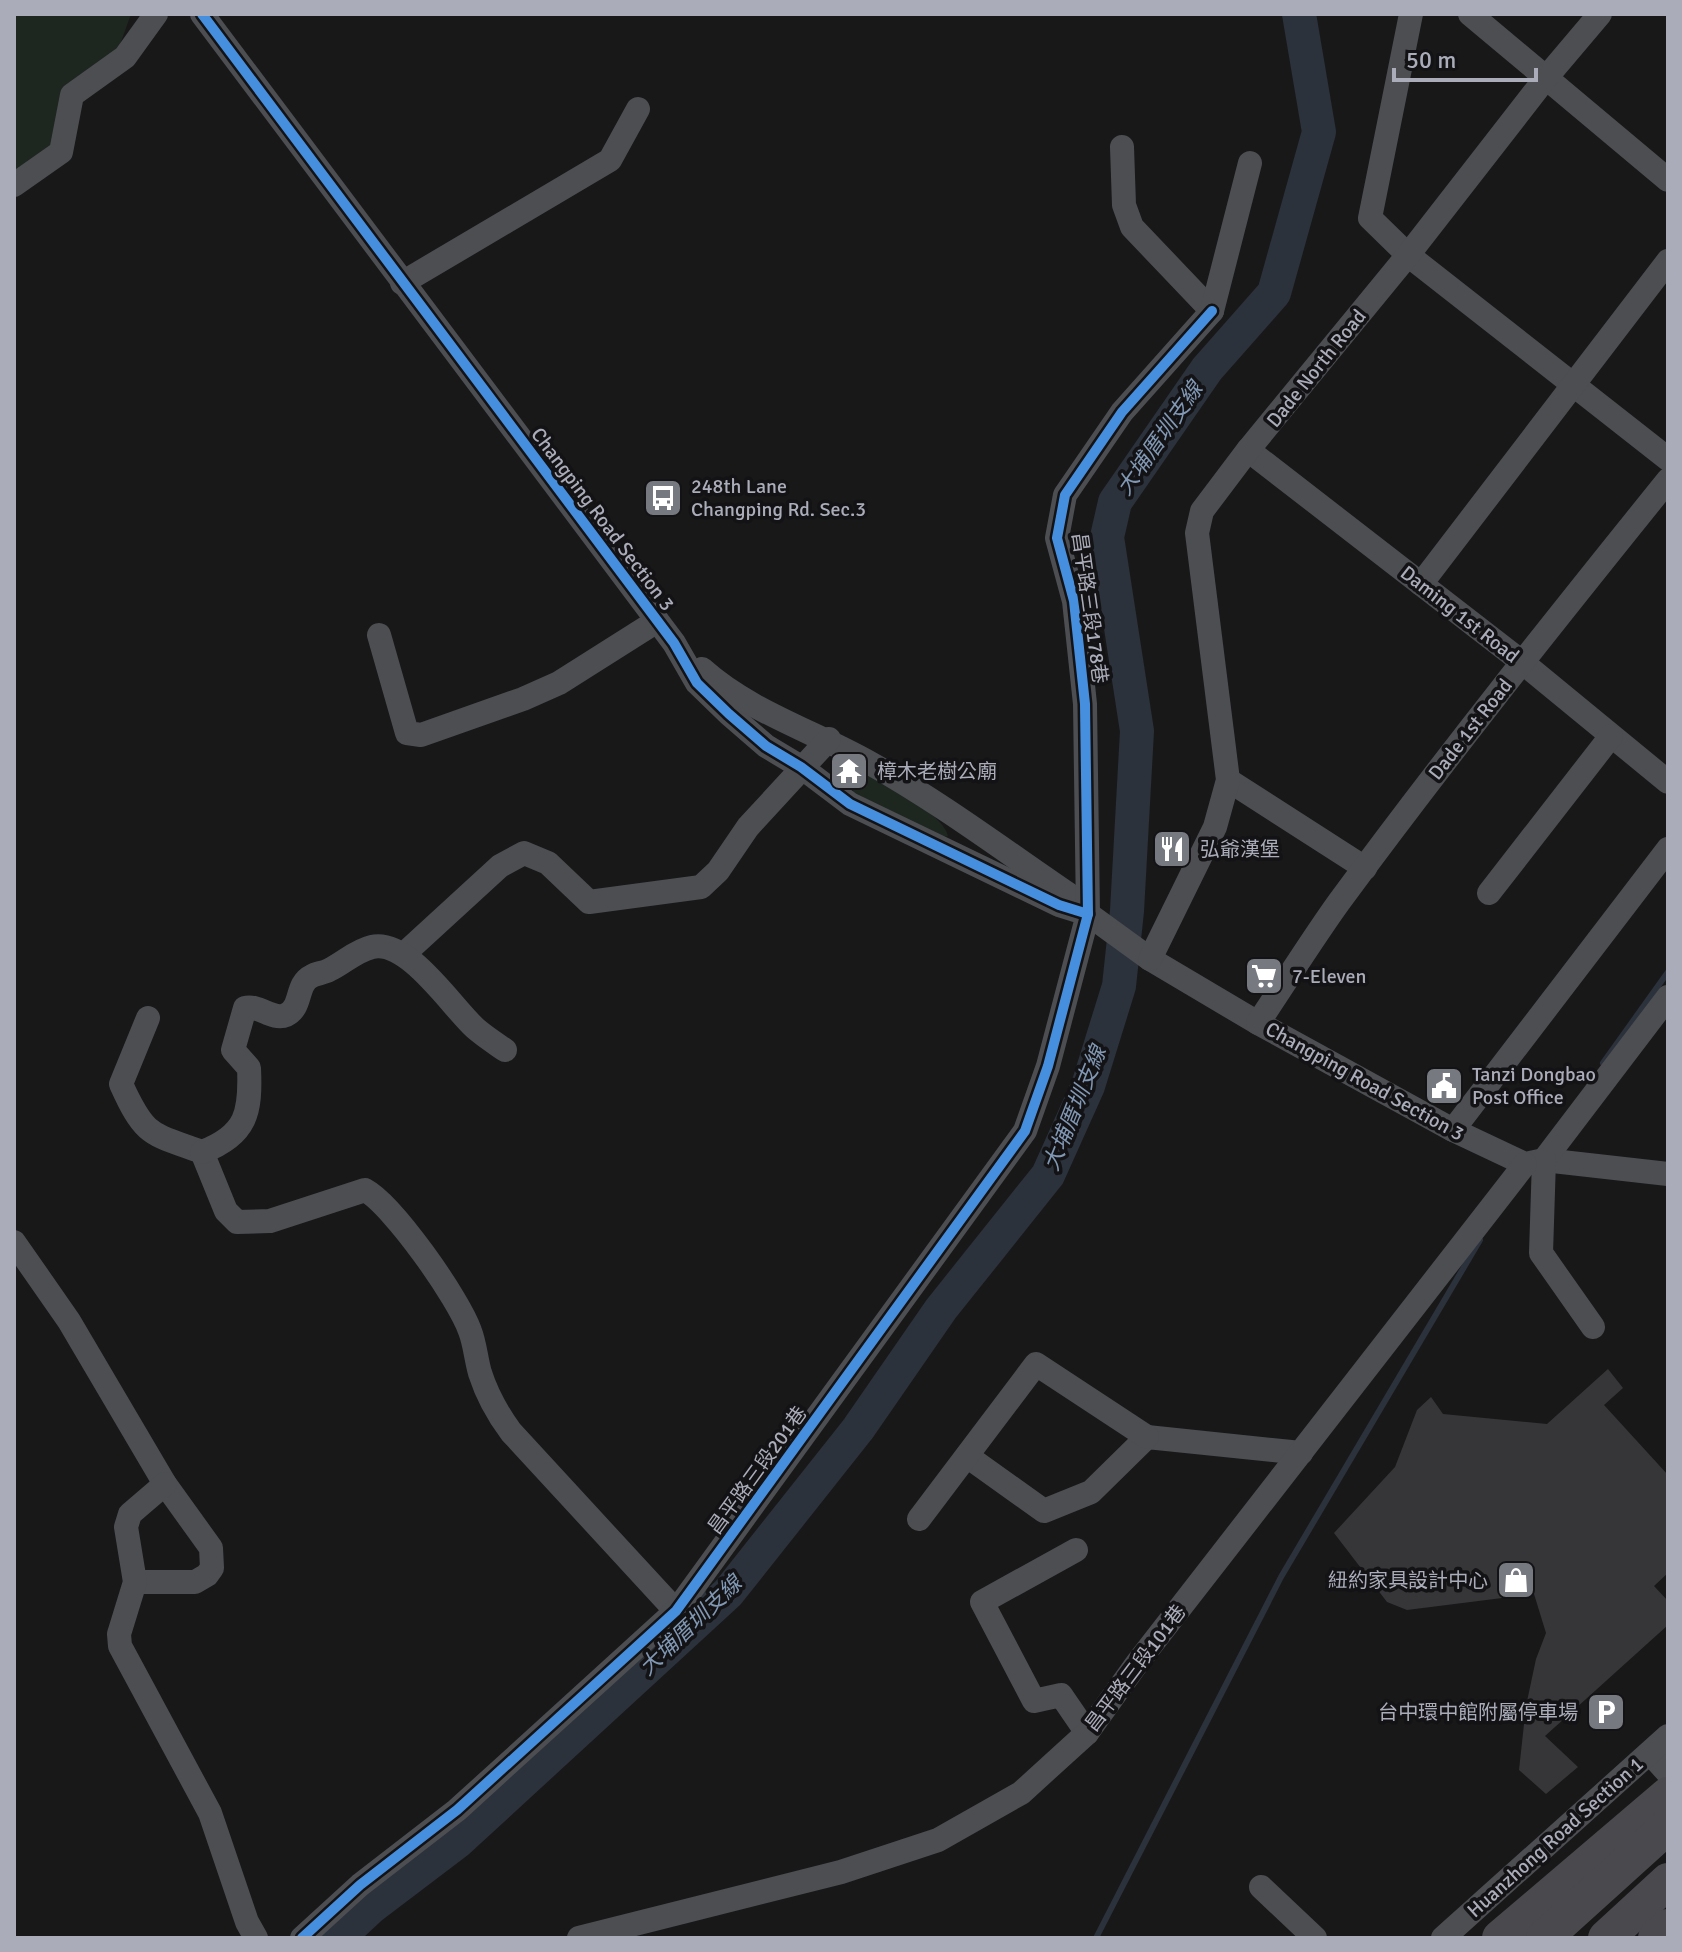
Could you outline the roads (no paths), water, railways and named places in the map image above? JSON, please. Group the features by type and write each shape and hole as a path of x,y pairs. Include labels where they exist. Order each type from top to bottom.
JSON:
{"highway":[{"path":"1500,1938 1668,1795"},
{"path":"1544,1938 1668,1826"},
{"path":"1606,1938 1668,1881"},
{"path":"1656,1938 1668,1927"}],"street":[{"path":"14,185 61,152 72,95 125,57 156,14"},
{"name":"Changping Road Section 3","path":"202,14 674,643 697,683 766,746 801,767 850,804 1059,905 1088,914"},
{"path":"1411,14 1370,218 1408,255 1668,459"},
{"path":"1470,14 1668,180"},
{"name":"Dade North Road","path":"1228,780 1197,533 1202,511 1600,14"},
{"path":"402,283 610,160 638,109"},
{"path":"1122,147 1124,205 1132,227 1212,311"},
{"path":"1212,311 1250,163"},
{"path":"1421,584 1668,261"},
{"name":"昌平路三段178巷","path":"1088,914 1085,704 1074,601 1057,538 1065,495 1122,412 1212,311"},
{"name":"Daming 1st Road","path":"1248,450 1522,662 1668,782"},
{"name":"Dade 1st Road","path":"1258,1023 1337,905 1522,662 1668,480"},
{"path":"379,635 407,733 421,735 559,683 657,621"},
{"name":"Changping Road Section 3","path":"674,643 714,679 761,710 829,739 914,788 1068,894 1088,914 1150,959 1258,1023 1453,1130 1534,1162 1668,1174"},
{"path":"1489,893 1611,736"},
{"path":"404,954 500,866 524,853 548,863 589,902 701,887 718,871 748,827 829,739"},
{"path":"1150,959 1215,827 1228,780 1365,868"},
{"path":"1453,1130 1668,849"},
{"name":"昌平路三段201巷","path":"302,1938 360,1885 457,1810 676,1611 1025,1131 1048,1066 1088,914"},
{"path":"148,1018 121,1084 138,1120 151,1133 202,1152 223,1144 234,1133 242,1124 251,1103 249,1068 233,1050 245,1008 250,1006 279,1016 287,1015 297,1005 302,984 309,977 330,970 348,956 375,946 404,954 476,1029 505,1050"},
{"name":"昌平路三段101巷","path":"579,1938 841,1872 938,1840 1021,1793 1087,1733 1138,1662 1301,1453 1668,997"},
{"path":"202,1152 226,1211 237,1222 270,1221 365,1190 378,1197 433,1266 470,1329 479,1370 495,1410 511,1432 676,1611"},
{"path":"1534,1162 1541,1253 1593,1327"},
{"path":"14,1242 69,1321 165,1484 211,1548 212,1568 195,1582 135,1582"},
{"path":"919,1519 1036,1364 1147,1437 1301,1453"},
{"path":"967,1456 1044,1511 1091,1492 1147,1437"},
{"path":"165,1484 130,1514 126,1527 135,1582 119,1634 120,1646 210,1813 247,1922 256,1938"},
{"path":"1076,1550 982,1602 1034,1701 1061,1695 1087,1733"},
{"name":"Huanzhong Road Section 1","path":"1443,1938 1668,1736"},
{"path":"1650,1753 1668,1773"},
{"path":"1261,1887 1315,1938"}],"waterway":[{"name":"大埔厝圳支線","path":"338,1938 370,1908 457,1842 728,1593 858,1429 941,1309 1048,1175 1088,1086 1119,986 1127,911 1137,731 1107,537 1115,502 1207,369 1274,293 1319,132 1299,14"},
{"path":"1603,1063 1668,972"},
{"path":"1096,1938 1281,1577 1480,1240"}],"place":[{"name":"248th Lane Changping Rd. Sec.3","path":"663,498"},
{"name":"樟木老樹公廟","path":"849,771"},
{"name":"弘爺漢堡","path":"1172,849"},
{"name":"7-Eleven","path":"1264,976"},
{"name":"Tanzi Dongbao Post Office","path":"1444,1086"},
{"name":"紐約家具設計中心","path":"1516,1580"},
{"name":"台中環中館附屬停車場","path":"1606,1712"}]}
